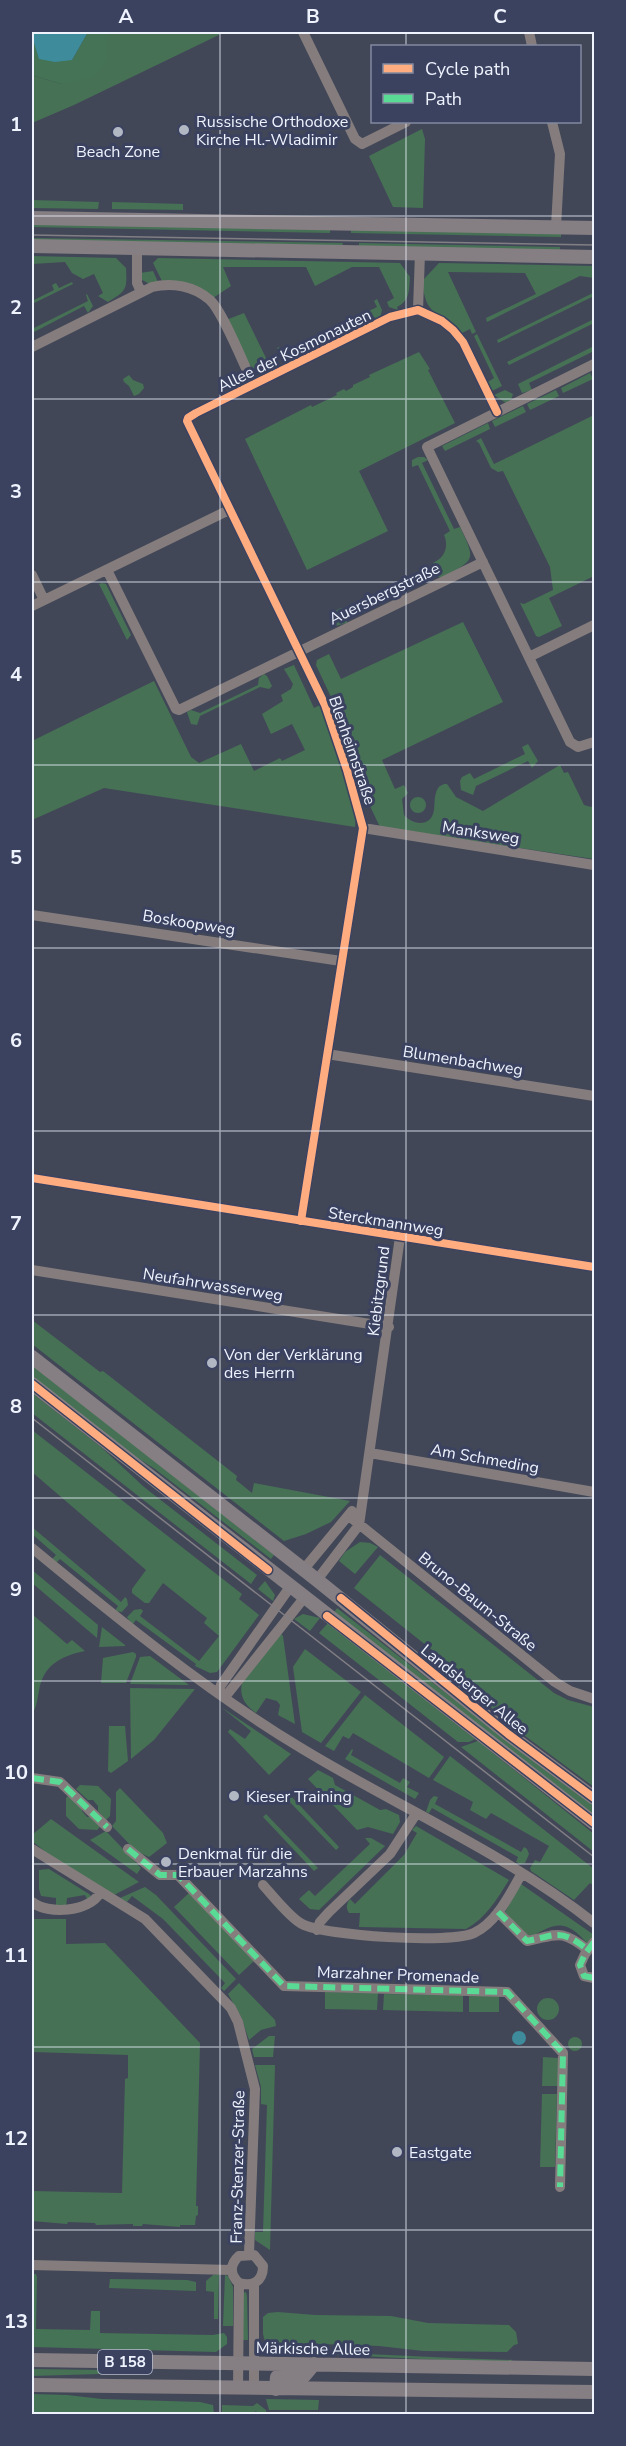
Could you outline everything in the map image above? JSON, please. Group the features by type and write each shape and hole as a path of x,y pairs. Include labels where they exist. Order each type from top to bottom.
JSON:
{"main road":[{"path":"32,218 594,228"},
{"path":"32,246 594,257"},
{"name":"Landsberger Allee","path":"32,1357 304,1569 508,1734 594,1798"},
{"name":"Landsberger Allee","path":"32,1384 594,1823"},
{"path":"290,1587 304,1569"},
{"path":"304,1598 317,1580"},
{"name":"Märkische Allee","path":"32,2361 594,2369"},
{"path":"276,2389 277,2378 304,2376 314,2364"},
{"name":"B 158","path":"32,2385 594,2392"}],"street":[{"path":"303,32 355,139 362,144 404,123"},
{"path":"552,123 560,154 556,227"},
{"path":"137,249 137,283 141,292"},
{"path":"420,253 418,310 442,321 459,336 497,412"},
{"path":"32,347 141,292 171,284 191,289 211,302 253,384"},
{"name":"Allee der Kosmonauten","path":"187,421 196,413 390,317 418,310"},
{"path":"594,364 426,447 570,742 578,747 594,742"},
{"name":"Blenheimstraße","path":"187,421 331,718 363,828 301,1221"},
{"path":"32,606 230,510"},
{"name":"Auersbergstraße","path":"299,652 483,562"},
{"path":"107,570 176,709 299,652"},
{"path":"32,575 44,600"},
{"path":"529,657 594,625"},
{"name":"Manksweg","path":"363,828 594,865"},
{"name":"Boskoopweg","path":"32,915 341,961"},
{"name":"Blumenbachweg","path":"327,1054 594,1096"},
{"name":"Sterckmannweg","path":"32,1178 594,1268"},
{"name":"Kiebitzgrund","path":"317,1580 359,1525 400,1237"},
{"name":"Neufahrwasserweg","path":"32,1270 389,1327"},
{"name":"Am Schmeding","path":"370,1453 594,1492"},
{"name":"Kiebitzgrund","path":"304,1569 349,1516 364,1490"},
{"name":"Bruno-Baum-Straße","path":"349,1516 555,1682 570,1691 594,1699"},
{"path":"32,1548 142,1638 300,1748 522,1874 594,1923"},
{"path":"221,1695 221,1685 290,1587"},
{"path":"221,1695 304,1598"},
{"path":"32,1778 60,1782 107,1827"},
{"path":"317,1930 320,1922 329,1912 390,1854 416,1814"},
{"name":"Marzahner Promenade","path":"128,1850 160,1875 178,1875 284,1986 507,1992 563,2053 560,2187"},
{"name":"Franz-Stenzer-Straße","path":"32,1851 145,1919 231,2008 238,2022 255,2089 249,2254"},
{"path":"263,1885 300,1924 317,1930 345,1935 448,1938 472,1934 488,1923 498,1912 522,1874"},
{"path":"32,1902 46,1908 84,1907 95,1900 100,1893"},
{"path":"498,1912 527,1941 548,1934 562,1934 591,1946 581,1960 581,1972 590,1979 594,1978"},
{"name":"Franz-Stenzer-Straße","path":"231,2270 232,2264 239,2256 249,2254 258,2258 263,2266 261,2277 254,2284 254,2389"},
{"path":"32,2265 231,2270 239,2283 254,2284"},
{"path":"238,2389 239,2283"}],"green space":[{"path":"88,32 106,32 106,61 94,77 61,84 32,75 32,36 72,60"},
{"path":"106,32 225,32 32,123 32,75 61,84 106,61"},
{"path":"422,129 425,139 423,208 393,207 369,156"},
{"path":"32,200 99,202 98,209 32,208"},
{"path":"112,202 183,204 183,210 112,209"},
{"path":"32,223 330,228 330,233 32,227"},
{"path":"351,229 561,233 561,237 351,233"},
{"path":"32,238 343,243 342,247 32,242"},
{"path":"359,243 560,247 560,251 359,248"},
{"path":"32,256 116,258 126,268 126,285 119,295 108,302 98,296 103,293 94,274 83,279 72,273 65,262 32,264"},
{"path":"158,258 400,263 410,277 409,291 404,302 397,307 398,310 389,307 387,302 394,298 379,267 352,267 315,286 306,267 223,267 231,286 213,298 162,281 153,263"},
{"path":"439,263 594,266 594,278 580,276 487,322 486,318 536,294 525,273 448,272 476,332 472,334 470,329 462,333 429,307 423,280"},
{"path":"153,271 158,282 150,284 142,280 140,273"},
{"path":"72,282 73,284 32,304 32,301 54,290 52,285 56,283 59,288"},
{"path":"593,293 594,296 498,343 497,340"},
{"path":"87,294 93,306 88,313 84,306 32,333 32,329 88,301"},
{"path":"377,299 382,310 380,318 377,319 371,315 293,354 291,362 282,359 277,348 279,347 283,353 377,307 374,301"},
{"path":"244,313 267,360 272,358 273,370 264,372 257,370 244,357 226,320"},
{"path":"594,319 594,323 509,365 507,362"},
{"path":"477,334 502,386 492,391 488,382 494,378 474,336"},
{"path":"594,346 594,351 529,383 532,390 522,393 518,384"},
{"path":"419,352 430,369 428,370 455,423 359,471 388,531 307,570 245,439 311,405 312,407 337,395 336,393 344,389 346,391 370,377 369,375"},
{"path":"590,373 593,379 563,393 561,388"},
{"path":"129,375 133,380 143,384 144,388 134,396 123,379"},
{"path":"505,390 513,394 511,400 506,403 494,395"},
{"path":"556,390 559,396 530,410 527,404"},
{"path":"523,406 526,412 495,427 492,421"},
{"path":"594,415 594,576 549,598 562,626 539,637 536,636 520,603 524,604 553,590 550,567 503,471 498,472 491,468 476,441 481,438 494,464"},
{"path":"488,423 490,429 445,451 442,446"},
{"path":"418,457 428,460 422,463 454,529 460,527 469,547 469,559 441,578 434,574 348,615 347,623 335,626 330,621 333,612 341,608 346,612 433,571 433,563 445,551 444,535 450,531 418,465 412,467 412,460"},
{"path":"99,584 106,584 131,635 127,640"},
{"path":"463,622 503,702 382,760 395,789 404,785 408,793 402,799 404,815 417,823 429,820 434,810 437,790 444,784 447,784 456,797 483,811 560,765 564,773 568,772 584,805 591,807 594,805 594,859 380,827 368,802 338,712 316,665 317,660 329,654 341,679"},
{"path":"294,665 314,708 320,705 356,813 355,827 104,788 32,820 32,741 154,681 191,757 199,763 241,744 254,771 280,758 282,761 305,750 292,724 271,734 262,714 283,701 281,695 291,689 293,684 284,669"},
{"path":"264,674 272,686 269,689 260,687 200,716 197,725 191,724 187,712 191,710 200,713 258,685 259,678"},
{"path":"528,744 538,761 532,768 528,761 476,786 473,795 461,790 462,777 470,773 474,779 525,754 522,747"},
{"path":"418,797 426,805 418,813 410,805"},
{"path":"32,1320 100,1372 103,1371 237,1476 236,1480 252,1493 254,1483 350,1501 331,1522 284,1541 32,1344"},
{"path":"32,1364 274,1555 271,1559 32,1378"},
{"path":"32,1393 101,1447 144,1487 257,1575 251,1584 32,1413"},
{"path":"32,1430 242,1594 239,1599 259,1615 217,1672 210,1673 195,1666 196,1664 136,1620 132,1625 127,1617 134,1610 141,1609 143,1611 140,1616 199,1661 219,1636 204,1623 207,1618 163,1583 149,1603 145,1603 132,1593 132,1589 146,1570 32,1472"},
{"path":"32,1527 121,1602 125,1597 128,1605 122,1612 115,1611 118,1606 60,1559 56,1563 51,1560 56,1555 32,1534"},
{"path":"360,1542 378,1547 355,1574 339,1561 345,1552"},
{"path":"380,1555 554,1693 568,1700 594,1707 594,1787 509,1724 454,1674 456,1669 354,1588"},
{"path":"32,1570 98,1625 97,1638 32,1583"},
{"path":"265,1581 275,1595 273,1601 258,1589"},
{"path":"337,1608 594,1806 594,1817 334,1613"},
{"path":"32,1614 67,1644 72,1640 85,1651 61,1659 49,1668 41,1682 32,1714"},
{"path":"303,1614 320,1618 310,1631 294,1619"},
{"path":"328,1623 475,1739 469,1742 458,1742 319,1633"},
{"path":"102,1627 125,1645 125,1646 99,1647"},
{"path":"281,1634 295,1724 278,1715 280,1705 277,1701 266,1698 256,1713 246,1703 241,1692 242,1683"},
{"path":"305,1649 361,1692 321,1743 302,1732 293,1667"},
{"path":"133,1652 136,1657 126,1683 101,1683 103,1658"},
{"path":"150,1656 189,1685 130,1684 140,1657"},
{"path":"130,1688 195,1689 154,1740 131,1759"},
{"path":"365,1695 444,1757 429,1778 353,1733 349,1739 343,1736 334,1751 325,1746"},
{"path":"221,1707 291,1754 269,1775 228,1732 230,1729 245,1739 251,1731"},
{"path":"109,1726 125,1726 128,1761 111,1773 108,1771"},
{"path":"478,1741 594,1834 594,1852 461,1747"},
{"path":"352,1749 351,1755 400,1783 403,1778 410,1782 407,1787 419,1793 415,1799 345,1759"},
{"path":"450,1756 594,1869 594,1886 590,1883 574,1900 531,1871 530,1868 535,1860 540,1862 549,1846 491,1813 486,1819 470,1810 473,1802 433,1780"},
{"path":"318,1770 333,1778 335,1785 380,1810 386,1809 399,1815 400,1822 393,1834 368,1827 357,1830 308,1779"},
{"path":"80,1785 98,1786 111,1799 110,1816 106,1820 98,1811 98,1806 93,1800 88,1800 76,1789"},
{"path":"120,1788 163,1833 167,1843 149,1857 136,1851 112,1826 116,1821 116,1792"},
{"path":"288,1793 339,1847 336,1850 285,1797"},
{"path":"70,1794 82,1806 82,1811 87,1817 92,1817 101,1826 97,1830 79,1829 66,1816 66,1798"},
{"path":"434,1796 438,1797 435,1804 521,1852 524,1847 527,1849 529,1854 525,1863 516,1862 518,1857 432,1808 429,1813 426,1812"},
{"path":"266,1814 318,1868 314,1871 263,1817"},
{"path":"51,1819 139,1882 114,1895 52,1857 32,1841 32,1835"},
{"path":"416,1826 509,1880 485,1914 466,1929 359,1927 360,1913 349,1913 347,1909 350,1899 355,1904 404,1855 417,1833 412,1830"},
{"path":"106,1831 141,1868 137,1874 90,1840"},
{"path":"365,1838 371,1838 385,1846 319,1910 310,1909 299,1899 309,1890 315,1896 370,1844"},
{"path":"49,1869 92,1897 88,1901 85,1895 67,1898 66,1907 56,1906 56,1898 41,1896 39,1889 39,1870"},
{"path":"521,1884 594,1935 594,1938 587,1943 574,1931 562,1926 549,1927 533,1936 525,1934 505,1912"},
{"path":"145,1887 156,1895 236,1979 224,1991 221,1988 225,1983 163,1919 132,1896 127,1902 120,1898"},
{"path":"189,1893 254,1961 239,1975 174,1907"},
{"path":"32,1919 66,1919 66,1944 105,1943 200,2043 196,2206 198,2206 198,2215 195,2225 180,2225 180,2227 143,2224 133,2226 133,2224 96,2225 95,2223 68,2222 67,2224 32,2221 32,2191 122,2193 125,2079 128,2078 128,2055 32,2052"},
{"path":"239,1983 275,2020 276,2026 261,2030 249,2040 241,2017 228,1994"},
{"path":"325,1992 378,1993 377,2010 325,2009"},
{"path":"384,1994 463,1995 463,2012 383,2010"},
{"path":"469,1995 499,1996 499,2012 469,2012"},
{"path":"548,1998 556,2001 559,2009 556,2017 548,2020 540,2017 537,2009 540,2001"},
{"path":"269,2036 275,2036 273,2057 254,2057 252,2049"},
{"path":"572,2037 578,2037 582,2044 578,2051 572,2051 568,2047 568,2041"},
{"path":"543,2057 558,2058 558,2086 542,2086"},
{"path":"255,2065 275,2065 270,2250 255,2240 255,2232 263,2232 267,2105 261,2104 261,2087"},
{"path":"542,2094 557,2094 555,2167 540,2167"},
{"path":"32,2274 36,2274 37,2277 36,2329 90,2330 91,2311 100,2311 100,2333 213,2335 224,2333 227,2337 227,2344 216,2352 32,2347"},
{"path":"219,2274 218,2319 214,2319 214,2292 206,2291 206,2281 213,2275"},
{"path":"225,2275 228,2276 233,2287 233,2326 223,2326"},
{"path":"110,2279 187,2280 196,2282 196,2291 109,2288"},
{"path":"246,2292 248,2340 243,2340 242,2293"},
{"path":"268,2313 391,2316 428,2323 509,2325 516,2332 518,2344 507,2352 423,2351 379,2346 265,2342 263,2317"},
{"path":"290,2351 513,2360 509,2362 454,2360 290,2353"},
{"path":"32,2369 101,2370 100,2374 32,2376"},
{"path":"32,2394 200,2402 213,2405 214,2414 32,2414"},
{"path":"266,2399 319,2400 318,2410 269,2410"},
{"path":"257,2403 266,2410 266,2414 258,2414 256,2411 251,2414 222,2414 222,2405 253,2406"}],"water":[{"path":"34,32 88,32 72,60 55,62 39,59 32,36"},
{"path":"519,2031 524,2033 526,2038 524,2043 519,2045 514,2043 512,2038 514,2033"}],"tram line":[{"path":"32,235 594,245"},
{"path":"32,1418 594,1857"}],"marked path":[{"path":"32,1778 60,1782 107,1827"},
{"path":"128,1849 160,1875 178,1875 284,1986 507,1992 563,2053 560,2187"},
{"path":"498,1912 527,1941 559,1935 571,1938 588,1950"},
{"path":"594,1942 580,1965 584,1976 594,1978"}],"cycle path":[{"path":"301,1221 363,828 347,770 325,705 187,421 196,413 390,317 418,310 442,321 463,342 497,412"},
{"path":"32,1178 594,1267"},
{"path":"32,1384 268,1570"},
{"path":"341,1598 508,1734 594,1798"},
{"path":"327,1616 594,1823"}],"place":[{"name":"Russische Orthodoxe Kirche Hl.-Wladimir","path":"184,130"},
{"name":"Beach Zone","path":"118,132"},
{"name":"Von der Verklärung des Herrn","path":"212,1363"},
{"name":"Kieser Training","path":"234,1796"},
{"name":"Denkmal für die Erbauer Marzahns","path":"166,1862"},
{"name":"Eastgate","path":"397,2152"}]}
